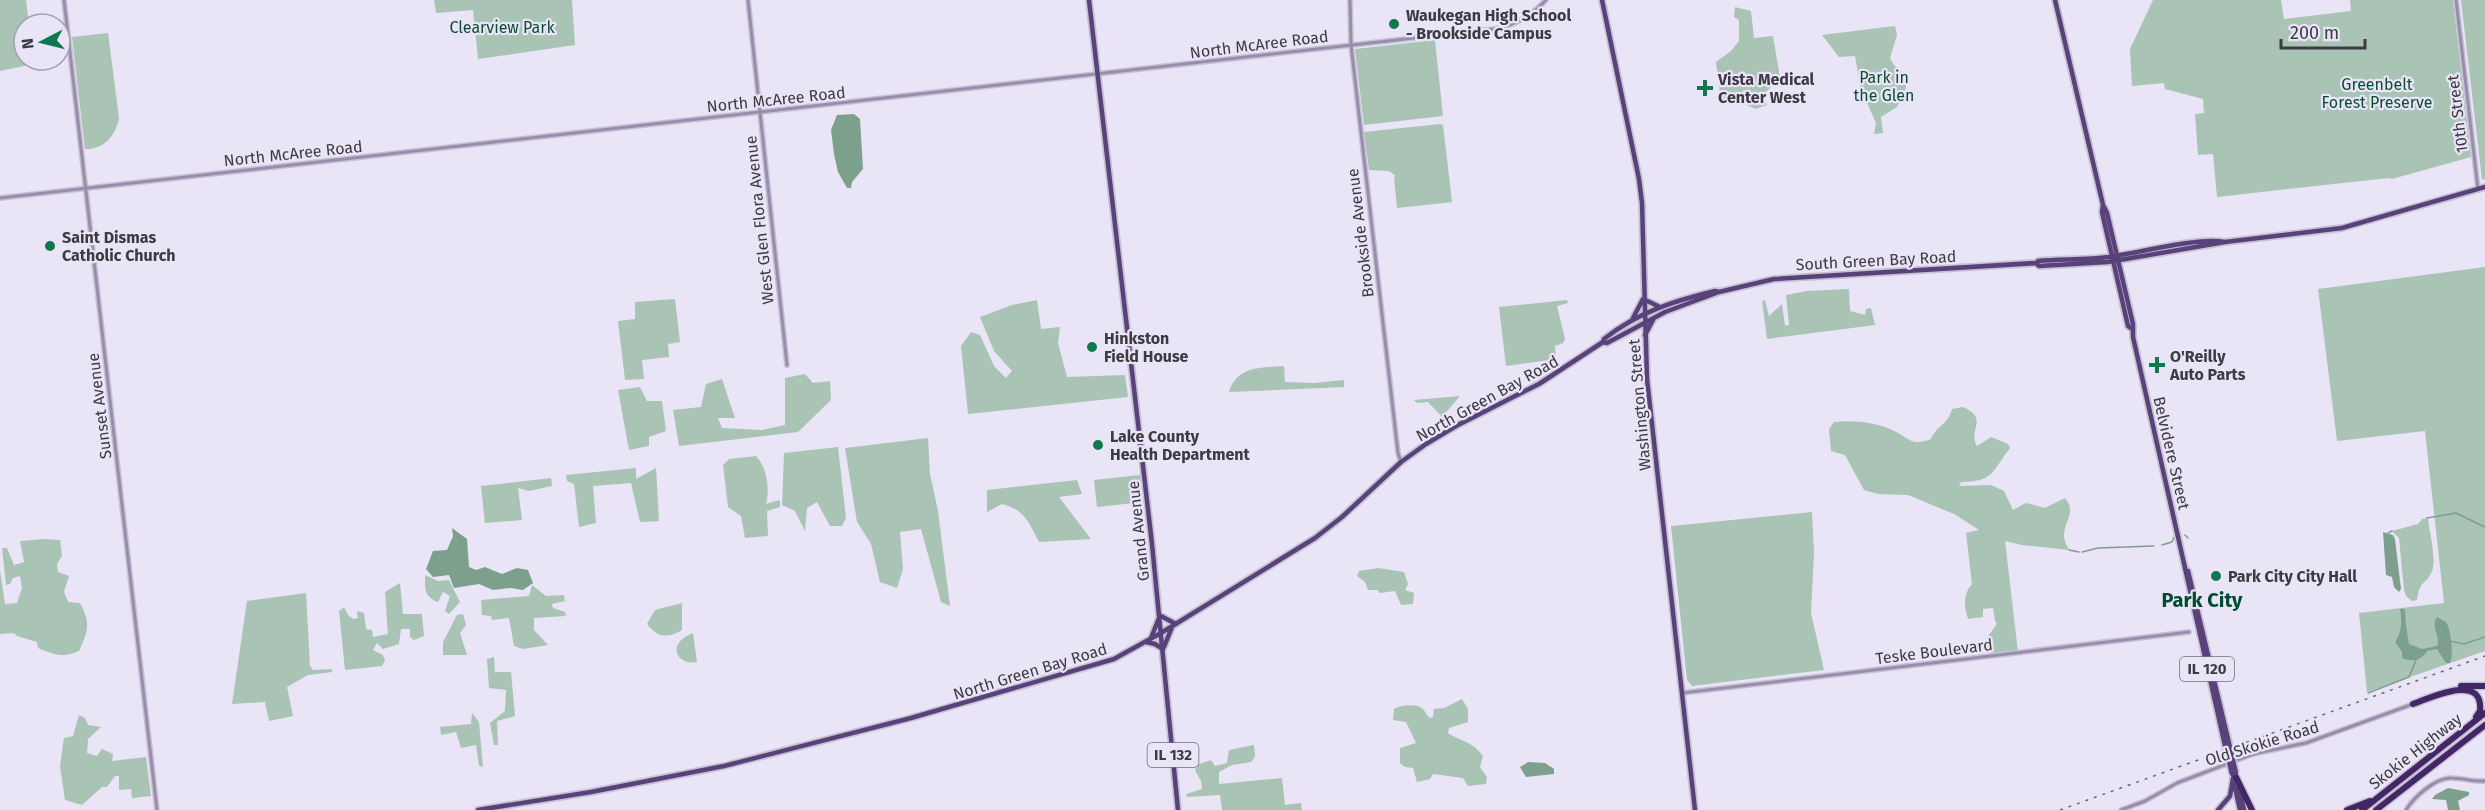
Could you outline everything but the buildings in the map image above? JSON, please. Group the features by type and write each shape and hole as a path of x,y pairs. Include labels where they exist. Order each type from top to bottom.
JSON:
{"highway":[{"path":"2412,704 2450,688 2470,685 2485,686"},
{"path":"2412,704 2456,690 2465,689 2476,694 2481,705 2480,711 2452,739"},
{"name":"Skokie Highway","path":"2362,810 2485,713"},
{"name":"Skokie Highway","path":"2376,810 2485,725"},
{"path":"2234,776 2252,810"},
{"path":"2384,810 2416,779"},
{"path":"2348,810 2377,798"}],"main road":[{"name":"Grand Avenue","path":"1089,0 1163,650 1178,810"},
{"name":"Washington Street","path":"1602,0 1642,203 1646,373 1695,810"},
{"name":"Belvidere Street","path":"2055,0 2133,324 2132,329 2187,578 2234,776"},
{"name":"South Green Bay Road","path":"1643,322 1719,292 1782,277 2036,263 2040,266 2116,259 2225,242 2346,227 2485,187"},
{"name":"South Green Bay Road","path":"1603,342 1632,320 1658,306 1715,291 1719,292"},
{"path":"1632,320 1643,299 1658,306"},
{"path":"1644,337 1648,325 1656,316"},
{"name":"North Green Bay Road","path":"478,810 672,777 751,760 1096,666 1148,641 1321,534 1349,512 1401,462 1456,426 1539,384 1603,342 1606,343 1643,322"},
{"path":"1632,327 1640,331 1644,337"},
{"path":"1159,615 1175,625 1163,650 1148,641 1159,615"},
{"path":"2218,810 2229,796 2234,776"},
{"name":"IL 120","path":"2234,776 2242,810"}],"street":[{"name":"Sunset Avenue","path":"64,0 157,810"},
{"name":"West Glen Flora Avenue","path":"748,0 787,365"},
{"name":"Brookside Avenue","path":"1350,0 1351,45 1398,453 1401,462"},
{"name":"North McAree Road","path":"0,198 1509,27 1526,18 1546,0"},
{"name":"10th Street","path":"2456,0 2478,189"},
{"name":"Teske Boulevard","path":"1682,693 2189,632"},
{"name":"Old Skokie Road","path":"2121,810 2177,783 2244,758 2317,739 2412,704"},
{"path":"2406,810 2425,791 2442,779 2485,781"}],"green space":[{"path":"0,0 26,0 28,12 12,12 12,69 0,71"},
{"name":"Clearview Park","path":"434,0 572,0 575,45 478,59 473,10 436,13"},
{"name":"Greenbelt Forest Preserve","path":"2153,0 2281,0 2284,19 2351,11 2350,0 2453,0 2471,157 2392,179 2217,197 2213,154 2198,155 2195,114 2204,113 2203,99 2165,89 2164,83 2132,86 2130,49"},
{"name":"Greenbelt Forest Preserve","path":"2461,0 2485,0 2485,179 2482,180"},
{"path":"1735,7 1751,11 1754,38 1773,36 1780,78 1763,95 1767,105 1756,109 1742,103 1744,89 1737,102 1721,101 1716,62 1731,51 1739,41 1739,20 1734,17"},
{"name":"Park in the Glen","path":"1895,26 1897,35 1890,58 1906,76 1906,88 1897,107 1881,117 1883,133 1874,134 1876,123 1861,89 1855,56 1839,57 1822,35"},
{"path":"108,33 119,118 112,136 103,144 92,149 85,149 72,37"},
{"path":"1435,40 1443,116 1364,125 1355,49"},
{"path":"1443,125 1452,202 1397,208 1394,177 1396,176 1389,171 1369,170 1364,132"},
{"path":"2485,267 2485,651 2367,692 2359,613 2444,603 2425,431 2337,441 2318,289"},
{"path":"1849,289 1850,311 1865,315 1866,309 1871,308 1875,325 1767,339 1762,301 1765,300 1769,316 1782,304 1785,326 1789,325 1786,295 1807,291"},
{"path":"675,299 680,342 668,344 669,357 642,360 644,379 625,380 618,321 635,319 635,302"},
{"path":"1037,300 1041,329 1060,327 1058,343 1067,377 1125,375 1128,397 968,414 961,346 971,332 980,335 994,366 1006,378 1012,371 994,351 980,317 1012,305"},
{"path":"1567,300 1568,303 1557,306 1565,339 1563,343 1555,346 1556,359 1506,366 1499,307"},
{"path":"1284,366 1285,382 1314,383 1344,380 1344,387 1229,392 1238,377 1250,370"},
{"path":"805,374 813,383 830,381 831,400 798,432 679,446 673,410 701,407 706,384 722,379 735,418 718,418 722,428 762,430 785,425 785,378"},
{"path":"640,387 647,401 662,401 666,431 649,437 649,446 629,450 618,390"},
{"path":"1460,396 1442,417 1428,402 1417,403 1414,400"},
{"path":"1963,407 1971,411 1977,420 1974,435 1977,446 1991,437 2008,444 2010,448 1991,474 1980,480 1961,482 1959,486 1991,485 2004,491 2013,510 2026,503 2045,508 2065,498 2070,508 2064,536 2069,550 2005,541 2018,652 1991,655 1989,635 1997,624 1993,608 1983,609 1983,617 1968,619 1965,600 1972,584 1966,533 1979,530 1954,514 1908,495 1878,494 1864,490 1845,455 1831,451 1829,429 1834,422 1874,424 1912,441 1920,442 1931,439 1952,409"},
{"path":"928,438 930,474 938,511 950,606 941,602 921,529 900,532 903,569 897,588 880,582 871,544 857,522 845,448"},
{"path":"838,447 846,518 842,526 830,526 817,502 807,508 805,531 795,511 782,505 784,453"},
{"path":"756,456 767,478 766,504 780,500 780,507 767,511 768,536 745,538 741,516 728,507 723,465 729,459"},
{"path":"636,468 636,479 656,468 659,521 640,522 631,483 593,486 596,523 579,527 574,484 567,481 566,475"},
{"path":"1140,475 1143,502 1097,507 1094,480"},
{"path":"551,478 552,486 529,491 518,488 522,520 485,523 481,486"},
{"path":"1077,480 1082,494 1059,497 1091,539 1039,542 1029,522 1010,506 1002,504 987,512 987,490"},
{"path":"1812,512 1814,553 1811,613 1824,670 1692,686 1687,680 1671,526"},
{"path":"2428,518 2433,567 2430,576 2421,585 2417,600 2412,601 2406,596 2404,590 2399,538 2392,531 2418,524 2422,519"},
{"path":"60,540 62,556 57,564 58,572 69,576 64,592 68,602 80,603 86,616 86,632 79,651 69,654 59,655 38,648 37,642 14,633 0,634 0,570 5,604 17,603 22,588 20,576 13,578 10,584 6,585 2,548 7,548 14,565 24,562 20,541"},
{"path":"1378,568 1404,572 1408,584 1405,590 1414,593 1413,604 1401,605 1395,591 1380,593 1377,590 1368,590 1365,582 1357,576 1359,571"},
{"path":"425,575 438,581 449,580 460,602 449,614 445,611 450,596 443,592 438,602 430,598 425,588"},
{"path":"400,583 403,614 422,614 424,636 414,640 410,637 410,629 401,629 399,644 383,649 377,643 373,650 383,655 385,660 382,666 345,670 339,611 344,607 353,619 358,618 357,611 364,613 366,629 372,630 373,637 388,634 385,592"},
{"path":"532,585 546,596 564,595 565,601 552,604 553,608 565,612 566,616 534,618 534,630 548,645 523,649 514,646 509,618 492,620 491,616 482,615 481,600 529,596"},
{"path":"306,593 310,666 313,670 332,669 332,672 308,675 287,687 293,716 269,721 265,702 232,704 247,601"},
{"path":"682,603 682,630 672,635 663,635 655,632 647,624 655,610"},
{"path":"463,614 466,625 460,633 467,655 443,655 443,642 457,615"},
{"path":"693,633 697,662 684,661 677,653 677,648 684,638"},
{"path":"494,657 495,672 511,672 515,716 497,721 498,745 494,745 490,723 505,711 506,690 489,688 487,659"},
{"path":"1462,699 1468,709 1468,722 1449,728 1448,733 1470,744 1483,756 1480,767 1487,777 1486,784 1468,786 1463,778 1433,774 1430,779 1417,782 1413,768 1405,767 1400,763 1400,748 1416,743 1406,722 1393,720 1394,709 1401,706 1418,706 1430,718 1433,717 1434,709 1444,708"},
{"path":"472,713 479,722 483,767 479,766 476,745 461,748 456,732 441,735 440,727 471,724"},
{"path":"79,715 85,718 88,725 101,727 88,739 87,753 97,756 102,749 113,754 112,761 146,757 151,796 132,798 131,789 119,790 119,776 115,776 107,787 102,787 82,805 65,800 60,766 64,738 73,736"},
{"path":"1254,745 1255,757 1251,762 1232,765 1219,772 1219,784 1282,778 1285,805 1301,803 1302,810 1222,810 1220,795 1187,797 1186,794 1202,789 1201,781 1195,770 1199,764 1211,760 1215,766 1227,763 1229,750"}],"shaded area":[{"path":"854,114 860,119 863,169 852,182 851,188 847,188 838,172 831,130 837,115"},
{"path":"452,528 467,539 469,567 476,570 485,567 502,574 517,568 528,570 533,583 523,590 511,588 493,590 479,584 454,588 449,575 433,577 426,569 433,551 447,550 453,536"},
{"path":"2383,532 2393,535 2395,539 2401,589 2399,592 2394,587 2392,577 2386,575"},
{"path":"2400,609 2405,609 2409,644 2422,649 2437,646 2435,620 2437,617 2446,622 2451,642 2450,663 2446,663 2437,649 2427,651 2416,660 2402,658 2402,652 2395,642 2401,626"},
{"path":"1528,762 1545,763 1554,769 1554,774 1526,777 1520,767"},
{"path":"2448,788 2469,792 2469,795 2458,801 2460,810 2448,810 2446,800 2432,799"}],"waterway":[{"path":"2427,518 2456,513 2485,527"},
{"path":"2388,533 2392,531"},
{"path":"2185,535 2188,538"},
{"path":"2162,545 2172,542 2174,537"},
{"path":"2082,552 2098,548 2154,546"},
{"path":"2069,550 2079,552"},
{"path":"2450,641 2464,644 2485,637"},
{"path":"2368,693 2409,677 2416,660"}],"railway":[{"path":"2060,810 2485,656"}],"place":[{"name":"Waukegan High School - Brookside Campus","path":"1394,24"},
{"name":"Vista Medical Center West","path":"1705,88"},
{"name":"Saint Dismas Catholic Church","path":"50,246"},
{"name":"Hinkston Field House","path":"1092,347"},
{"name":"O'Reilly Auto Parts","path":"2157,365"},
{"name":"Lake County Health Department","path":"1098,445"},
{"name":"Park City City Hall","path":"2216,576"}],"district":[{"name":"Park City","path":"2202,600"}]}
